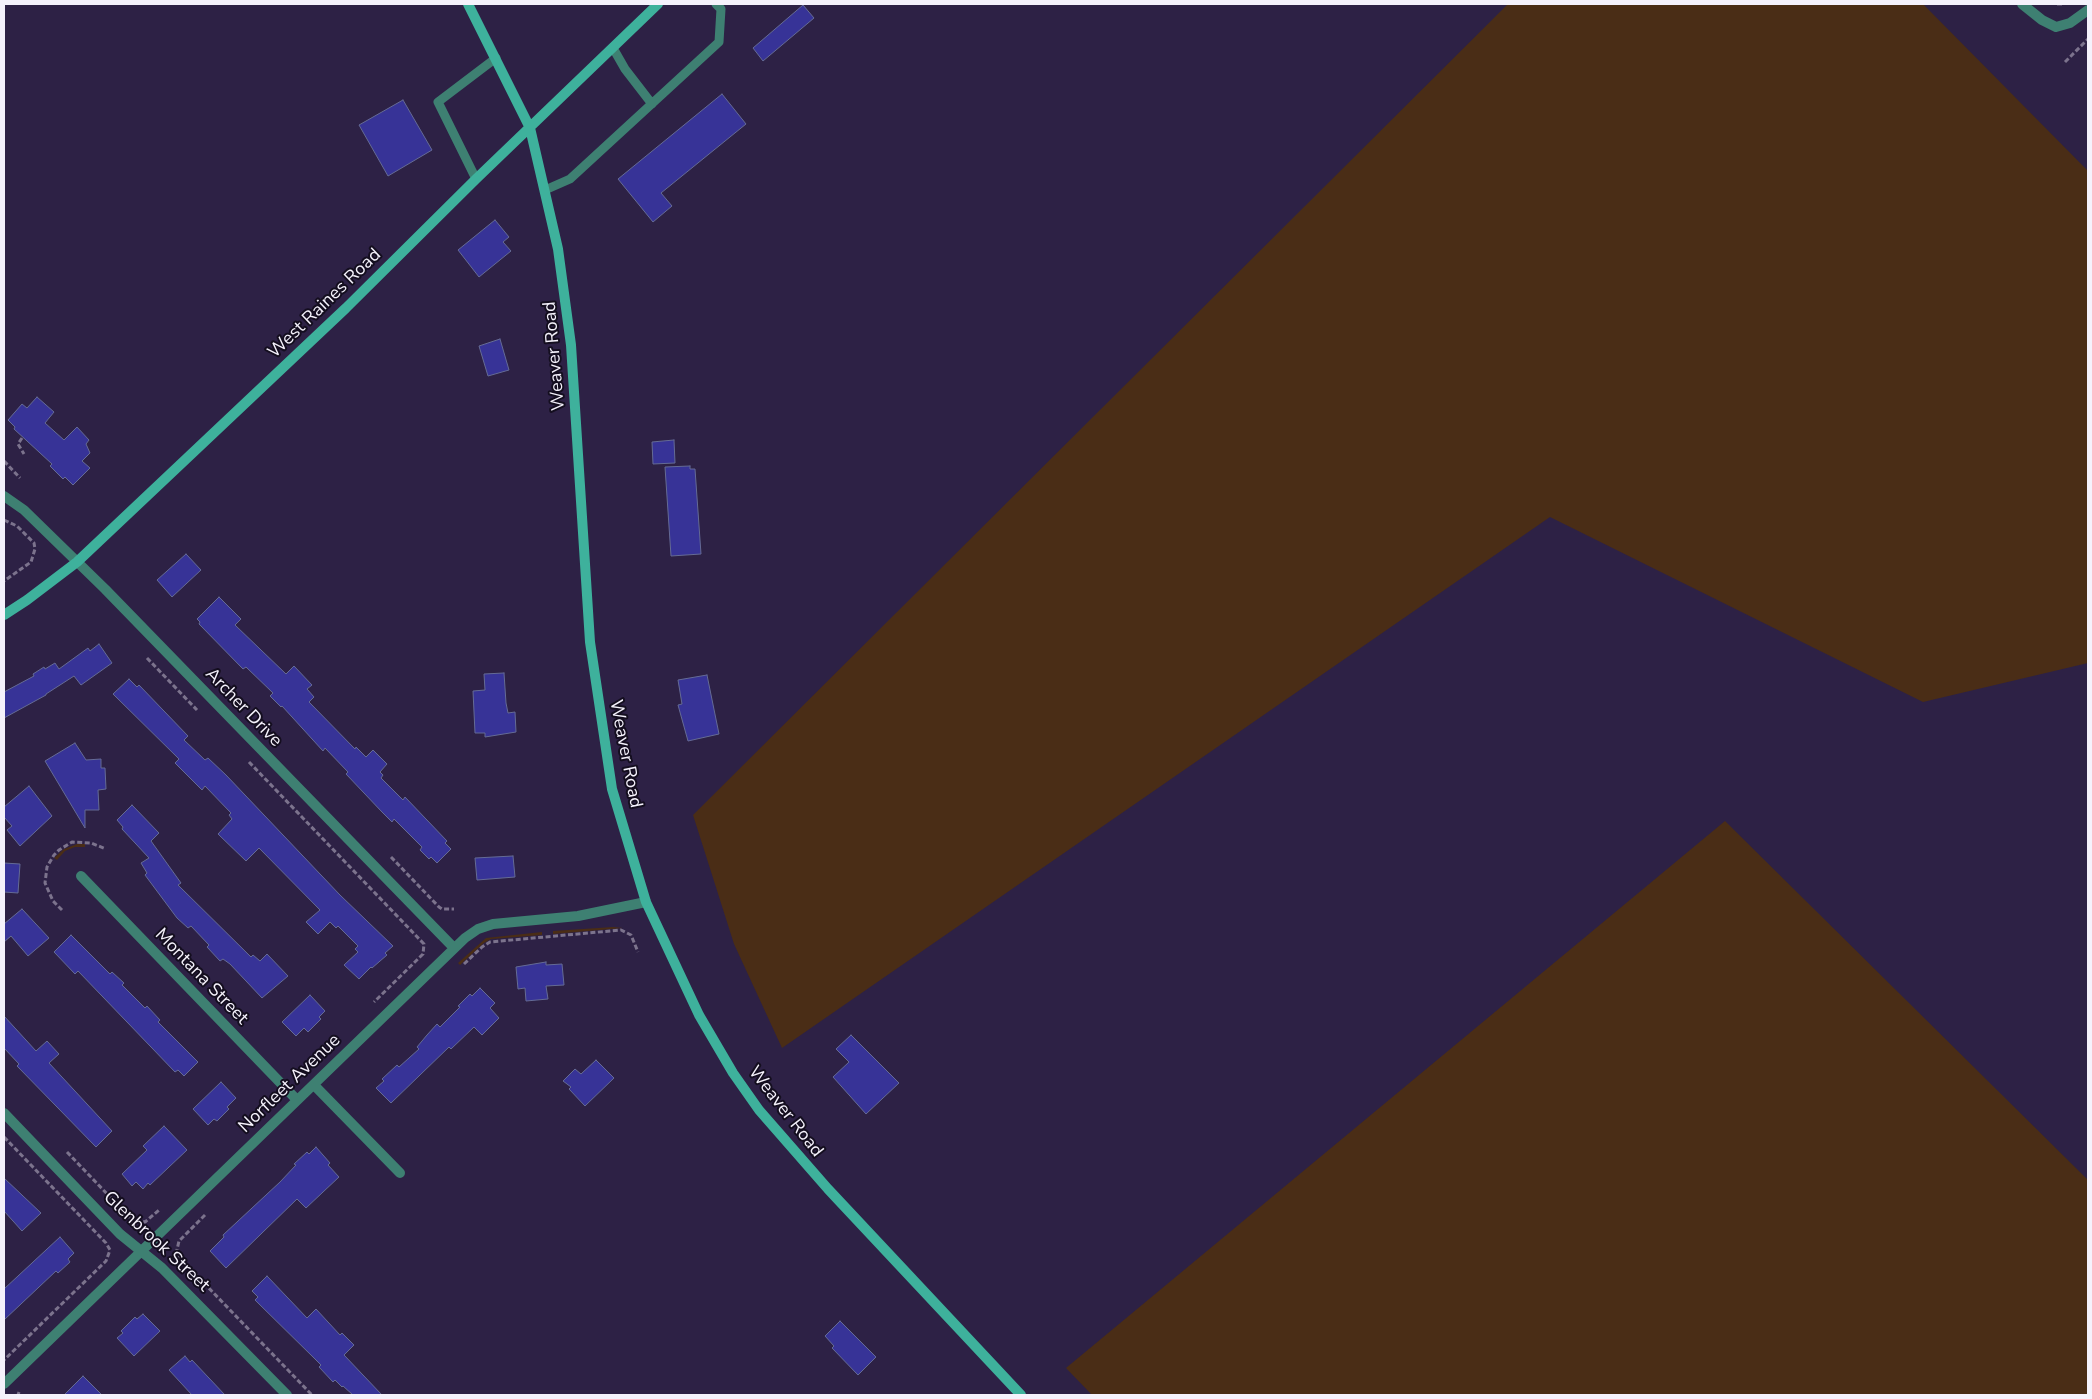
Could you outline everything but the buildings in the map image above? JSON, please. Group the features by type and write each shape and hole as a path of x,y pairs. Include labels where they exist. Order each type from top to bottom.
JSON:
{"main road":[{"name":"Weaver Road","path":"468,4 530,128 558,249 572,345 590,642 612,789 646,902 699,1015 733,1073 759,1110 828,1189 1022,1395"},
{"name":"West Raines Road","path":"4,615 77,562 346,308 476,179 658,4"}],"street":[{"path":"2022,4 2042,20 2056,27 2070,24 2088,10"},
{"name":"Archer Drive","path":"4,496 24,510 77,562 454,948"},
{"name":"Montana Street","path":"81,876 297,1100"},
{"name":"Norfleet Avenue","path":"4,1384 454,948 478,929 493,924 578,916 646,902"},
{"path":"314,1085 400,1173"},
{"name":"Glenbrook Street","path":"4,1113 120,1234 175,1281 287,1395"}],"lane":[{"path":"545,190 570,180 720,42 721,9 716,4"},
{"path":"613,48 625,69 652,104"},
{"path":"476,179 438,102 496,58"}],"path":[{"path":"2065,62 2088,39"},
{"path":"22,438 18,444 24,454"},
{"path":"4,461 20,478"},
{"path":"4,520 17,526 31,540 35,549 31,562 4,580"},
{"path":"147,658 198,710"},
{"path":"249,762 424,944 424,954 374,1002"},
{"path":"62,910 52,901 46,883 47,867 54,855 67,845 82,841 97,844 106,849"},
{"path":"391,857 442,910 454,909"},
{"path":"464,964 490,942 621,930 631,935 638,952"},
{"path":"4,1137 106,1243 110,1250 106,1261 4,1360"},
{"path":"67,1152 132,1219 145,1222 159,1210"},
{"path":"205,1215 179,1241 176,1254 312,1395"}],"shaded area":[{"path":"1508,4 1923,4 2088,171 2088,663 1923,702 1550,517 782,1048 734,944 693,815"},
{"path":"1725,821 2088,1180 2088,1395 1092,1395 1066,1368"},
{"path":"77,844 85,844 85,847 75,847 65,851 57,860 54,858 64,849"},
{"path":"623,928 553,934 553,931"},
{"path":"542,932 542,935 491,939 460,965 458,963 486,938"}]}
